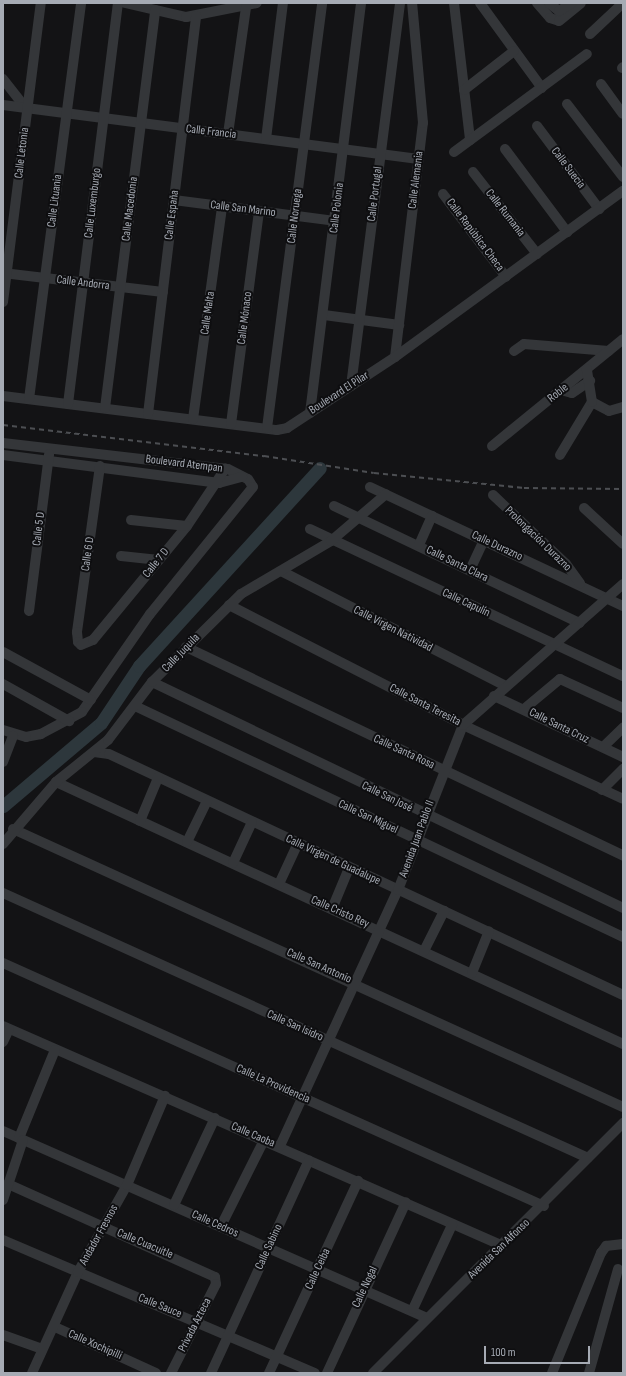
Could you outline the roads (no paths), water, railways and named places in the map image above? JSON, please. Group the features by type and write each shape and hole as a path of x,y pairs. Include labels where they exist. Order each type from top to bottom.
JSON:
{"street":[{"name":"Calle Letonia","path":"3,302 5,273 41,3"},
{"name":"Calle Lituania","path":"29,399 81,3"},
{"name":"Calle Luxemburgo","path":"68,404 118,3"},
{"path":"124,3 155,10 196,16 246,7 258,3"},
{"path":"266,139 283,3"},
{"name":"Calle Noruega","path":"267,428 322,3"},
{"name":"Calle Polonia","path":"310,412 324,315 361,3"},
{"name":"Calle Portugal","path":"351,386 400,3"},
{"name":"Calle Alemania","path":"395,357 419,159 422,111 412,3"},
{"path":"454,3 470,140"},
{"path":"480,3 542,88"},
{"path":"538,3 550,18 559,16 581,3"},
{"path":"549,3 559,16"},
{"path":"559,16 572,3"},
{"path":"590,34 623,3"},
{"path":"228,134 246,7"},
{"name":"Calle Macedonia","path":"105,408 155,10"},
{"name":"Calle España","path":"148,414 196,16"},
{"path":"464,90 514,51"},
{"path":"454,152 587,54"},
{"path":"3,79 27,108"},
{"path":"601,84 623,114"},
{"path":"567,104 623,177"},
{"name":"Calle Francia","path":"3,105 419,159"},
{"name":"Calle Suecia","path":"537,126 599,209"},
{"path":"505,149 567,232"},
{"name":"Calle Rumania","path":"473,172 538,254"},
{"name":"Boulevard El Pilar","path":"3,396 231,424 267,428 287,428 395,357 623,191"},
{"name":"Calle República Checa","path":"444,194 506,277"},
{"name":"Calle San Marino","path":"174,200 335,221"},
{"name":"Calle Malta","path":"193,419 222,206"},
{"name":"Calle Mónaco","path":"231,424 259,211"},
{"name":"Calle Andorra","path":"5,273 163,292"},
{"path":"324,315 399,325"},
{"name":"Roble","path":"492,446 609,351 622,343"},
{"path":"514,351 524,344 609,351"},
{"path":"560,455 592,402 587,369"},
{"path":"561,390 572,393 590,381"},
{"path":"592,402 609,411 623,407"},
{"name":"Boulevard Atempan","path":"3,443 225,469 242,477"},
{"name":"Calle 5 D","path":"28,611 50,448"},
{"name":"Boulevard Atempan","path":"3,454 219,483 242,477"},
{"name":"Calle 6 D","path":"78,642 100,466"},
{"name":"Calle 7 D","path":"78,642 86,645 93,640 187,526 219,483 225,469"},
{"path":"3,730 13,736 41,734 69,721 91,700 150,614 249,496 252,482 242,477"},
{"name":"Calle Durazno","path":"370,487 580,584 623,606"},
{"name":"Calle Juquila","path":"3,844 13,829 56,782 108,740 152,682 241,594 331,541 356,517 386,494"},
{"name":"Prolongación Durazno","path":"493,496 566,564 580,584"},
{"name":"Calle Santa Clara","path":"334,506 419,545 579,623"},
{"path":"584,508 623,544"},
{"path":"419,545 432,516"},
{"path":"131,520 187,526"},
{"name":"Calle Capulín","path":"310,529 331,541 623,676"},
{"path":"470,570 484,540"},
{"path":"120,556 159,560"},
{"name":"Calle Virgen Natividad","path":"281,571 506,686"},
{"name":"Avenida Juan Pablo II","path":"280,1146 330,1041 354,982 398,890 425,815 463,725 494,696 608,599 623,584"},
{"name":"Calle Santa Teresita","path":"228,606 463,725 623,800"},
{"name":"Calle Santa Rosa","path":"186,647 623,855"},
{"path":"3,652 91,700"},
{"path":"524,709 560,679 623,708"},
{"name":"Calle San José","path":"152,682 425,815 623,908"},
{"path":"3,684 69,721"},
{"name":"Calle Santa Cruz","path":"494,696 623,756"},
{"name":"Calle San Miguel","path":"134,706 623,937"},
{"path":"603,747 623,728"},
{"path":"3,762 13,736"},
{"path":"108,740 109,754"},
{"name":"Calle Virgen de Guadalupe","path":"94,752 109,754 349,868 444,910 623,995"},
{"path":"602,790 623,769"},
{"path":"140,821 158,778"},
{"name":"Calle Cristo Rey","path":"56,782 380,930 623,1044"},
{"path":"187,842 207,801"},
{"path":"233,864 252,822"},
{"name":"Calle San Antonio","path":"13,829 354,982 623,1107"},
{"path":"279,884 298,843"},
{"path":"332,909 349,868"},
{"name":"Calle San Isidro","path":"3,893 588,1158"},
{"path":"424,951 444,910"},
{"path":"472,973 489,931"},
{"name":"Calle La Providencia","path":"3,963 544,1206"},
{"path":"3,1042 6,1028"},
{"name":"Calle Caoba","path":"6,1028 280,1146 406,1202 452,1225 503,1246"},
{"path":"3,1200 21,1139 55,1050"},
{"name":"Andador Fresnos","path":"32,1373 78,1272 105,1227 127,1185 165,1096"},
{"path":"174,1205 215,1118"},
{"name":"Avenida San Alfonso","path":"373,1373 544,1206 588,1158 623,1123"},
{"name":"Calle Cedros","path":"3,1131 174,1205 268,1248 414,1309 428,1318"},
{"path":"221,1226 264,1140"},
{"name":"Calle Sabino","path":"211,1373 309,1160"},
{"name":"Calle Ceiba","path":"270,1373 358,1181"},
{"name":"Calle Cuacuitle","path":"8,1184 215,1277"},
{"name":"Calle Nogal","path":"327,1373 364,1288 406,1202"},
{"path":"414,1309 452,1225"},
{"name":"Calle Sauce","path":"3,1240 228,1334 315,1373"},
{"path":"552,1373 606,1246 623,1244"},
{"path":"589,1373 618,1269"},
{"name":"Privada Azteca","path":"171,1373 216,1284 215,1277"},
{"name":"Calle Xochipilli","path":"54,1327 156,1373"},
{"path":"3,1335 42,1349"}],"waterway":[{"path":"3,806 101,723 139,666 320,468"}],"railway":[{"path":"3,425 264,456 374,473 524,488 623,489"}]}
